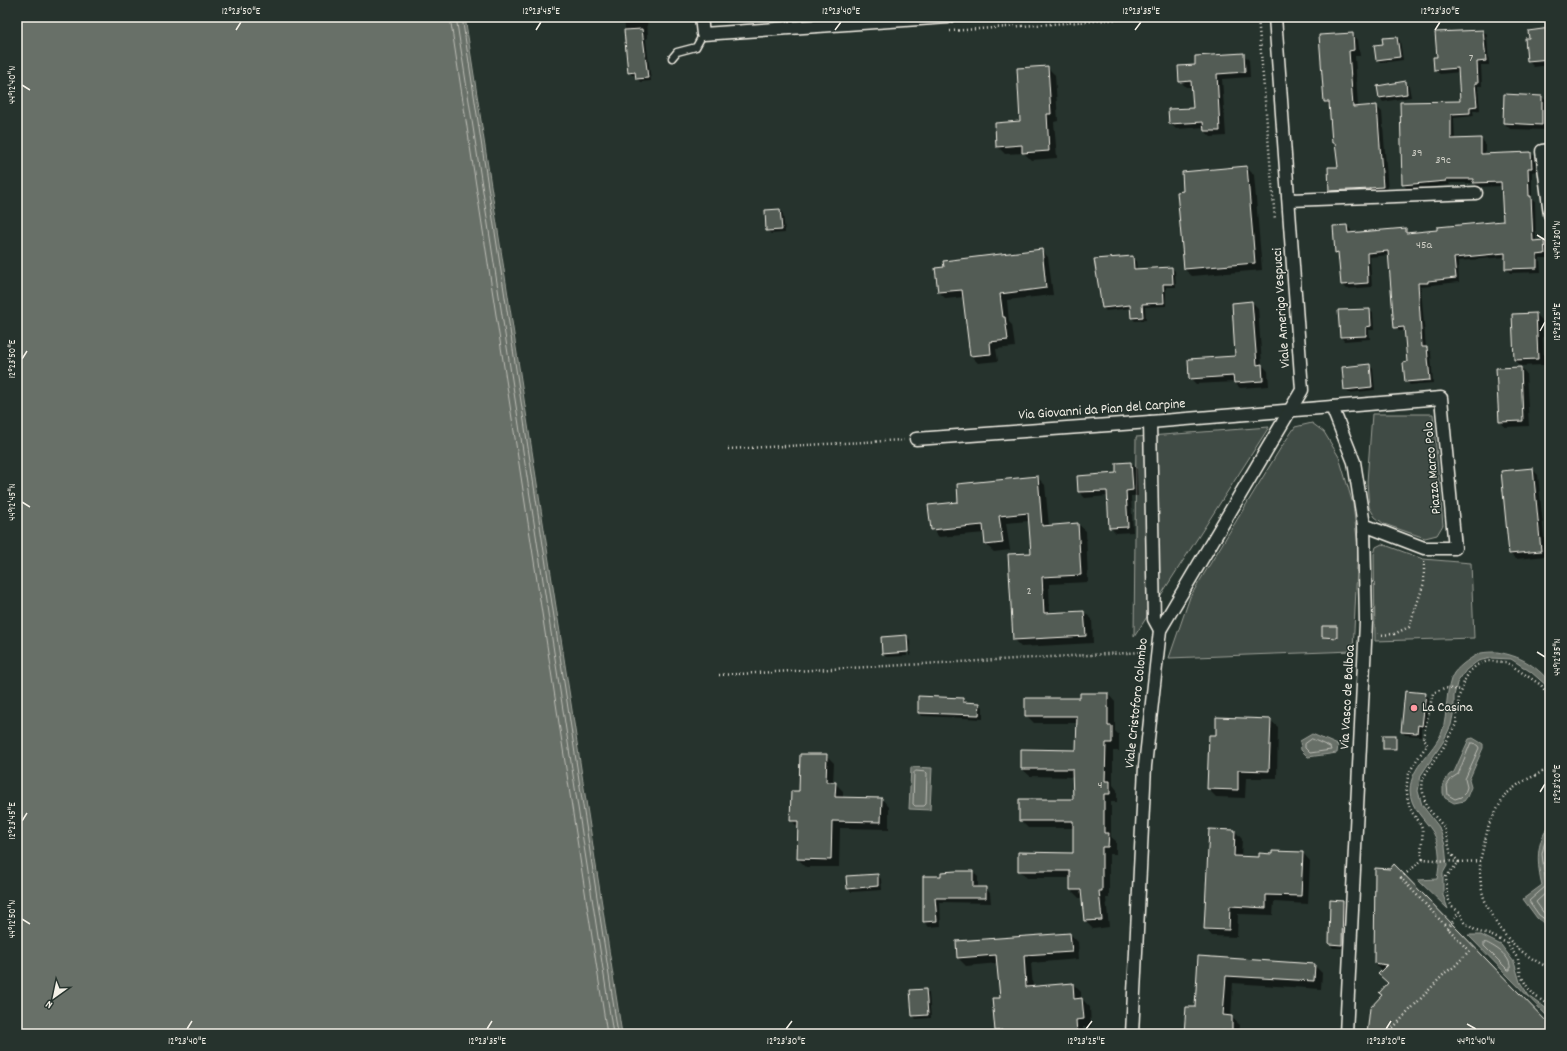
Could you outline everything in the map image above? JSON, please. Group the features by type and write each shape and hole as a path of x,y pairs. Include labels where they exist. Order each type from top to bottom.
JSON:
{"street":[{"path":"700,17 702,34 948,17"},
{"name":"Viale Amerigo Vespucci","path":"1276,17 1290,200 1302,390 1291,410"},
{"path":"1550,150 1542,151 1550,214"},
{"path":"1290,200 1476,193"},
{"name":"Piazza Marco Polo","path":"1332,407 1441,398 1456,548 1424,548 1364,525"},
{"path":"1291,410 1332,407"},
{"name":"Via Vasco de Balboa","path":"1332,407 1354,462 1364,525 1366,634 1346,1034"},
{"name":"Via Giovanni da Pian del Carpine","path":"916,439 1291,410"},
{"name":"Viale Cristoforo Colombo","path":"1132,1034 1145,766 1160,630 1291,410"},
{"path":"1150,422 1154,619 1160,630"}],"lane":[{"path":"672,58 678,52 696,47 702,34"}],"path":[{"path":"1258,17 1275,220"},
{"path":"728,449 916,439"},
{"path":"1366,634 1382,636 1394,634 1409,627 1424,583 1424,548"},
{"path":"719,676 1157,651"},
{"path":"1459,862 1452,854 1444,827 1426,806 1422,788 1423,778 1432,762 1442,750 1456,724 1459,696 1464,681 1470,671 1477,665 1495,660 1506,662 1533,679 1540,685 1550,698"},
{"path":"1424,859 1421,841 1422,829 1420,822 1413,815 1409,805 1407,785 1408,775 1427,746 1426,741 1423,738 1433,693 1444,688 1462,690"},
{"path":"1550,768 1520,783 1505,795 1489,824 1480,861 1480,878 1483,897 1497,925 1510,942 1521,952 1536,962 1550,968"},
{"path":"1390,1034 1389,1032 1403,1016 1469,951 1401,878 1412,867 1424,859 1451,862 1480,861"},
{"path":"1459,862 1446,877 1447,896 1452,907 1460,912 1464,922 1476,931 1490,935 1507,943 1518,959 1521,976 1528,988 1535,996 1550,1006"},
{"path":"1448,929 1460,912"}],"shaded area":[{"path":"1372,414 1433,414 1443,525 1437,535 1425,538 1384,524 1375,517 1369,507 1367,482"},
{"path":"1312,423 1324,432 1339,457 1353,504 1358,547 1353,651 1169,658 1190,597 1280,449 1295,427"},
{"path":"1269,427 1134,637 1136,437"},
{"path":"1382,544 1423,559 1471,563 1474,638 1375,641 1374,554 1376,547"}],"water":[{"path":"17,17 465,17 622,1034 17,1034"},
{"path":"1485,652 1497,652 1520,659 1538,670 1550,682 1550,692 1547,686 1531,672 1511,659 1491,658 1478,661 1466,670 1457,683 1451,725 1443,742 1421,775 1418,791 1422,805 1439,827 1445,845 1447,866 1443,873 1443,895 1448,909 1418,880 1437,879 1439,849 1436,837 1412,802 1410,790 1411,781 1418,767 1438,740 1442,732 1449,685 1454,673 1463,664 1478,654"},
{"path":"1312,734 1338,745 1337,753 1308,757 1301,750 1300,741"},
{"path":"1473,738 1483,744 1483,748 1469,780 1471,787 1467,797 1464,801 1454,803 1445,798 1443,793 1443,784 1449,775 1454,772 1469,739"},
{"path":"911,767 932,768 930,810 909,809"},
{"path":"1550,825 1550,928 1537,918 1523,899 1542,885 1538,854 1542,839"},
{"path":"1468,935 1481,935 1501,945 1514,962 1520,982 1529,996 1550,1011 1550,1019"}],"building":[{"path":"1550,28 1550,59 1527,61 1525,38 1529,38 1528,31"},
{"path":"642,29 648,78 636,79 635,72 628,73 624,30"},
{"path":"1483,30 1486,61 1477,62 1478,83 1475,83 1477,106 1470,107 1470,113 1451,114 1451,139 1481,138 1481,154 1531,152 1532,168 1528,168 1533,241 1544,240 1545,254 1537,255 1537,268 1505,269 1505,253 1454,258 1456,278 1428,281 1428,283 1418,283 1422,347 1427,347 1430,380 1405,382 1403,363 1407,362 1404,327 1394,328 1388,251 1367,253 1368,283 1341,285 1338,252 1335,253 1333,226 1347,225 1348,233 1406,228 1406,233 1437,230 1437,227 1503,221 1501,182 1473,183 1473,179 1446,179 1446,181 1402,185 1400,102 1460,101 1458,68 1434,70 1433,57 1437,57 1435,32"},
{"path":"1353,33 1354,50 1349,51 1353,107 1377,105 1383,187 1329,191 1328,167 1338,167 1335,143 1332,143 1329,102 1324,102 1319,35"},
{"path":"1397,37 1400,57 1376,60 1374,45 1383,44 1382,38"},
{"path":"1244,53 1245,72 1217,74 1220,131 1204,131 1203,122 1169,124 1168,109 1193,108 1191,81 1179,82 1178,66 1195,65 1195,56"},
{"path":"1048,66 1051,114 1047,114 1049,151 1022,153 1022,145 996,147 995,123 1020,121 1017,68"},
{"path":"1406,81 1407,94 1379,98 1377,86"},
{"path":"1504,94 1542,96 1542,125 1503,123"},
{"path":"1247,166 1255,263 1184,269 1177,192 1183,191 1182,172"},
{"path":"780,209 782,230 766,231 765,210"},
{"path":"1042,249 1046,288 1000,294 1008,340 990,342 991,354 970,356 962,290 938,292 935,268 944,267 943,261"},
{"path":"1133,256 1134,269 1172,267 1173,284 1163,284 1164,303 1142,304 1143,317 1131,318 1130,305 1102,308 1094,259"},
{"path":"1252,301 1257,365 1262,364 1263,381 1234,383 1233,376 1189,379 1188,359 1235,356 1232,303"},
{"path":"1370,309 1371,326 1366,327 1366,336 1340,337 1338,310"},
{"path":"1536,313 1538,359 1514,360 1512,314"},
{"path":"1370,364 1372,387 1344,390 1342,367"},
{"path":"1521,367 1523,421 1499,422 1496,368"},
{"path":"1131,462 1133,490 1126,491 1128,527 1109,528 1107,491 1078,492 1077,476 1116,473 1116,463"},
{"path":"1533,468 1541,551 1509,554 1501,471"},
{"path":"1038,476 1042,526 1078,523 1081,575 1042,577 1044,613 1084,611 1086,636 1013,640 1008,554 1031,553 1028,513 999,516 1003,543 985,545 983,525 931,530 928,505 958,502 957,484"},
{"path":"1322,626 1337,626 1337,638 1322,637"},
{"path":"907,635 908,652 882,654 881,637"},
{"name":"La Casina","path":"1405,691 1426,693 1422,726 1418,725 1417,733 1401,732"},
{"path":"1080,693 1108,693 1108,726 1112,726 1112,743 1106,743 1105,781 1110,781 1110,794 1104,794 1104,833 1109,833 1108,847 1102,847 1102,891 1099,891 1102,920 1084,921 1081,890 1070,890 1070,871 1018,871 1018,852 1073,853 1073,821 1019,821 1019,799 1073,799 1072,769 1021,769 1021,749 1076,750 1077,716 1025,716 1025,698 1080,698"},
{"path":"918,696 963,698 963,702 980,703 979,715 918,713"},
{"path":"1216,717 1271,719 1269,771 1238,770 1238,790 1207,789 1209,735 1216,735"},
{"path":"1383,735 1396,735 1396,749 1383,749"},
{"path":"800,754 827,754 826,782 836,782 835,797 882,798 881,822 832,821 831,860 797,859 798,821 790,821 791,791 799,791"},
{"path":"1209,829 1235,830 1234,856 1259,857 1259,853 1272,854 1272,851 1303,852 1301,896 1266,895 1266,908 1230,906 1229,930 1204,929"},
{"path":"1394,864 1550,1025 1550,1034 1367,1034 1370,1008 1382,995 1379,993 1388,983 1378,974 1387,965 1374,963 1375,868 1390,869"},
{"path":"973,871 973,887 986,887 986,898 935,898 937,921 923,922 923,876 941,876 941,872"},
{"path":"878,874 878,886 847,889 846,876"},
{"path":"1330,900 1343,901 1342,945 1329,944"},
{"path":"1070,933 1072,952 1024,955 1026,987 1073,983 1074,999 1082,998 1084,1019 1076,1020 1077,1034 1002,1034 1002,1030 995,1031 992,998 1000,998 996,955 957,958 956,941"},
{"path":"1198,956 1315,964 1314,981 1226,976 1223,1015 1232,1016 1232,1032 1222,1031 1222,1034 1184,1034 1186,1007 1195,1007"},
{"path":"926,989 928,1015 912,1016 910,990"}],"place":[{"name":"La Casina","path":"1414,708"}]}
